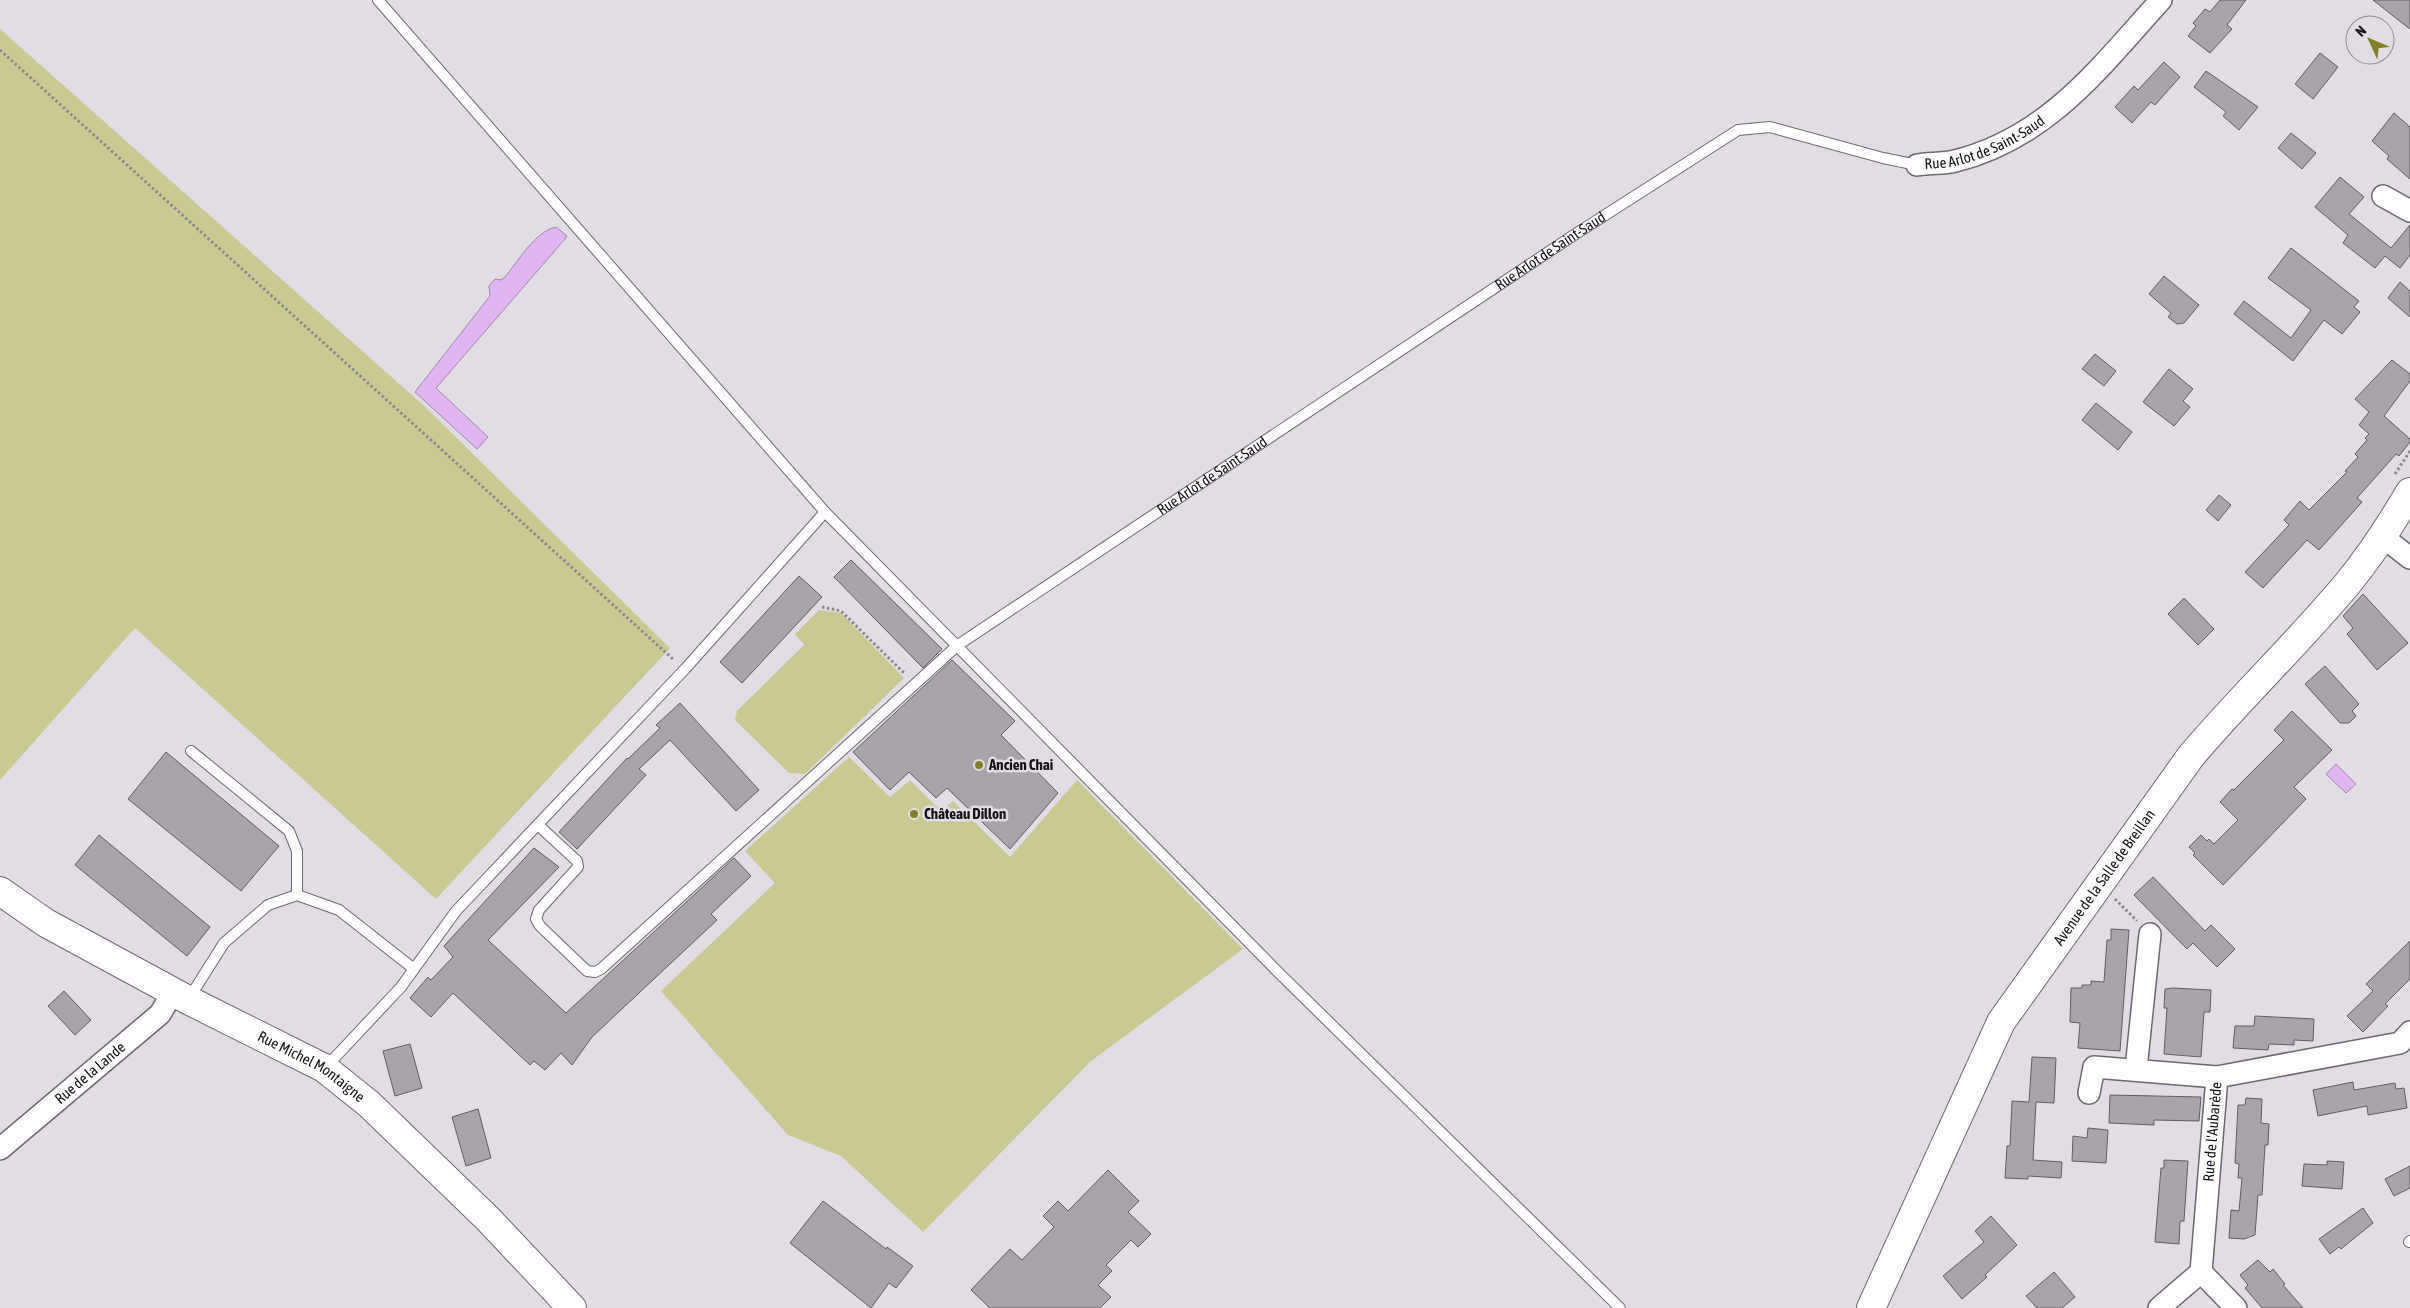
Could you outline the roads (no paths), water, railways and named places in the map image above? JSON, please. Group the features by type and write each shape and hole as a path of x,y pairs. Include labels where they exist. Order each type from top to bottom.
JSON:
{"street":[{"name":"Rue Arlot de Saint-Saud","path":"1917,165 1954,161 1983,152 2026,132 2062,106 2102,67 2161,0"},
{"path":"2383,196 2410,212"},
{"name":"Avenue de la Salle de Breillan","path":"1871,1308 2001,1022 2099,882 2191,756 2225,716 2346,585 2383,537 2410,492"},
{"path":"2383,537 2410,558"},
{"name":"Rue Michel Montaigne","path":"0,891 46,923 181,996 324,1068 369,1104 488,1219 572,1308"},
{"path":"2136,1069 2150,934"},
{"name":"Rue de la Lande","path":"0,1149 181,996"},
{"name":"Rue de l'Aubarède","path":"2201,1272 2217,1077 2407,1043"},
{"path":"2088,1093 2094,1067 2217,1077"},
{"path":"2159,1308 2201,1272 2236,1308"}],"lane":[{"path":"378,0 825,512 1287,981 1620,1308"},
{"name":"Rue Arlot de Saint-Saud","path":"538,825 577,861 578,867 539,910 536,919 540,926 587,971 595,972 602,969 958,645 1574,235 1738,130 1770,127 1883,158 1917,165"},
{"path":"324,1068 401,987 456,911 684,669 825,512"},
{"path":"191,751 289,831 297,851 297,895"},
{"path":"181,996 224,943 268,905 297,895 339,910 414,969"}],"place":[{"name":"Ancien Chai","path":"979,765"},
{"name":"Château Dillon","path":"914,814"}]}
